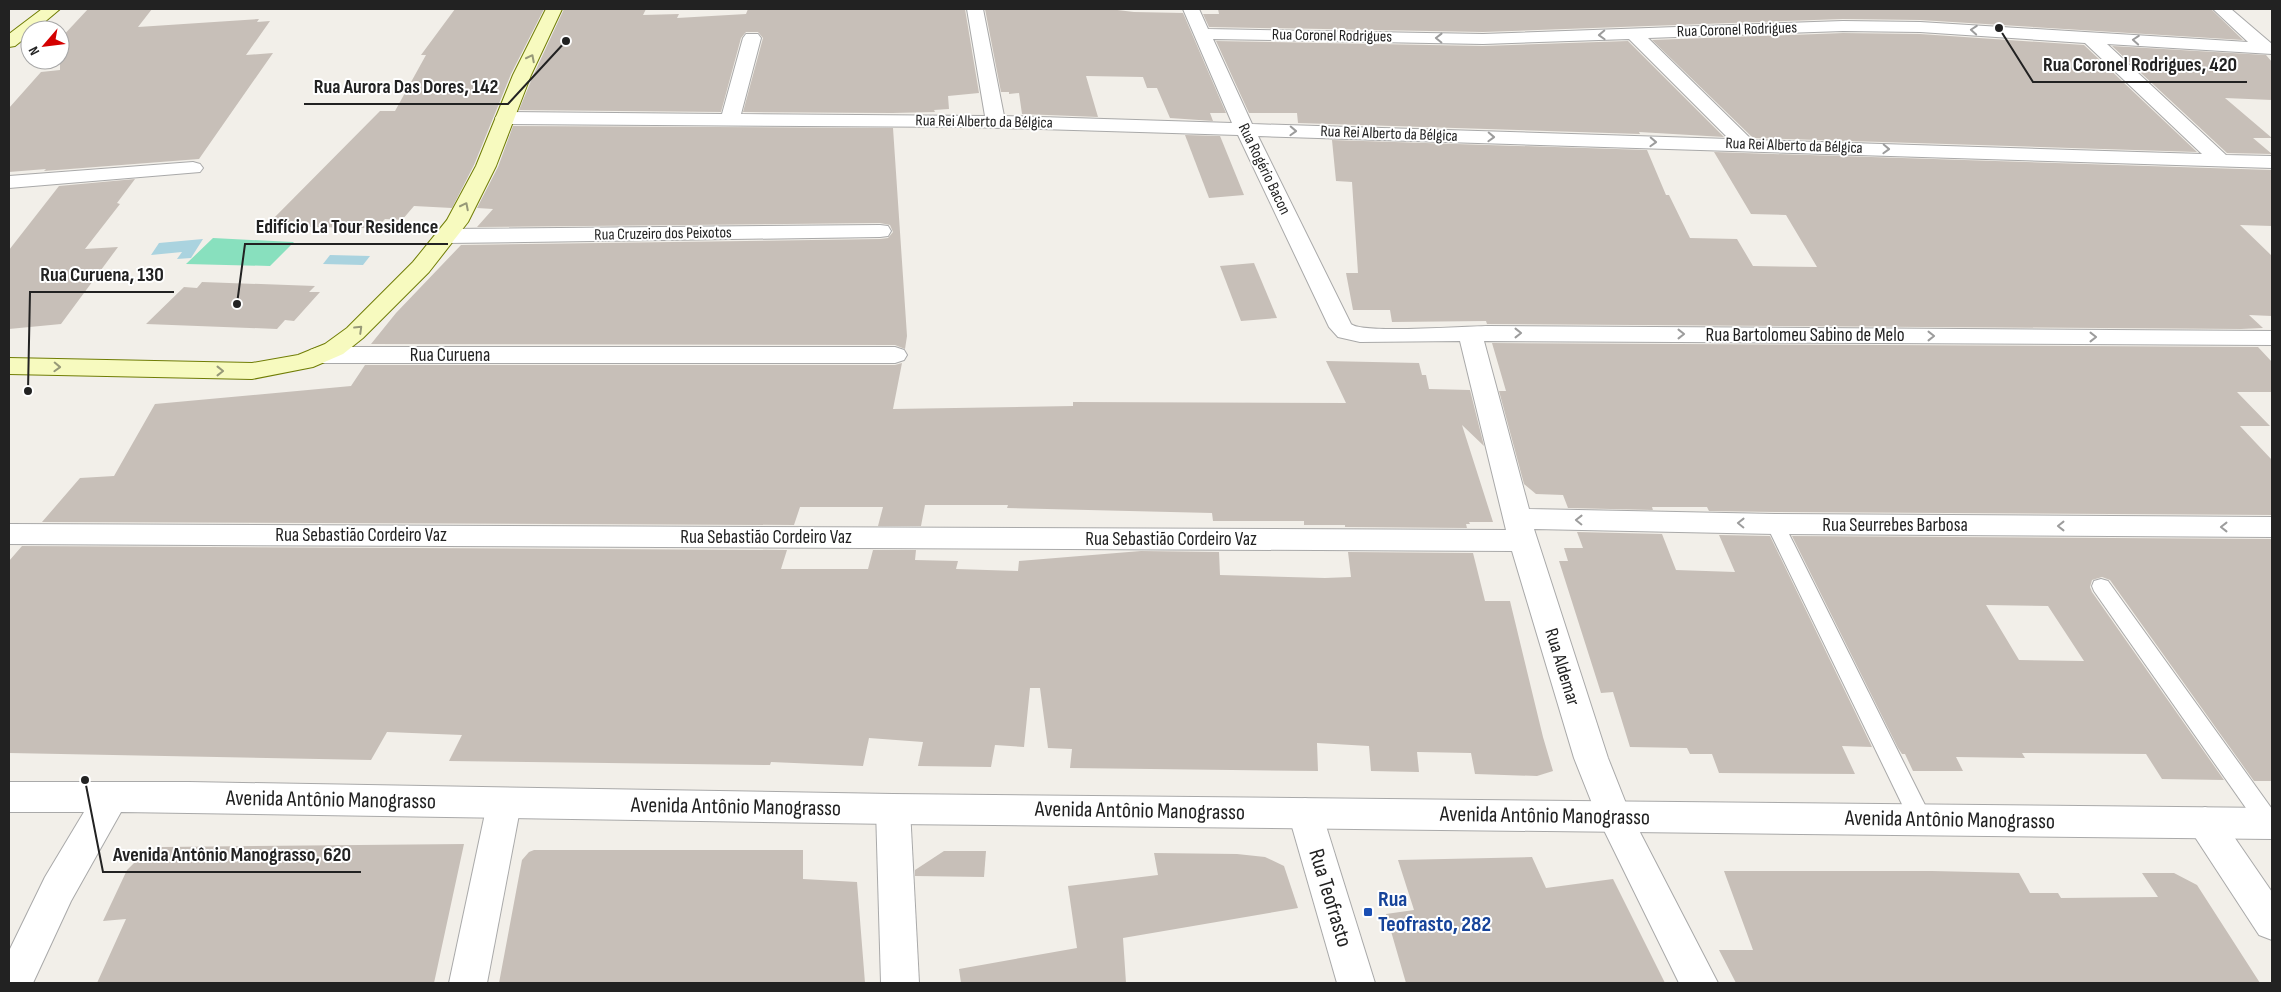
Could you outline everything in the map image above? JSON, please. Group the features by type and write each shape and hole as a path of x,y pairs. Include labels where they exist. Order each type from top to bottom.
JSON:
{"main road":[{"path":"9,42 52,9"},
{"path":"319,355 334,348 356,333 421,267 457,222 486,166 522,75 554,9"},
{"name":"Rua Curuena","path":"9,366 252,371 304,362 319,355"}],"street":[{"path":"975,9 996,122"},
{"name":"Rua Rogério Bacon","path":"1191,9 1245,130 1341,327"},
{"path":"1908,9 1920,27"},
{"path":"2221,9 2269,49"},
{"name":"Rua Coronel Rodrigues","path":"1202,34 1484,39 1843,26 1920,27 2269,49"},
{"path":"1634,34 1746,145"},
{"path":"2089,37 2220,160"},
{"path":"730,119 752,38"},
{"name":"Rua Rei Alberto da Bélgica","path":"505,118 996,122 2272,162"},
{"path":"9,182 193,168"},
{"name":"Rua Cruzeiro dos Peixotos","path":"447,236 880,231"},
{"name":"Rua Bartolomeu Sabino de Melo","path":"1341,327 1346,332 1360,335 2272,338"},
{"name":"Rua Aldemar","path":"1470,334 1521,530 1591,758 1614,816 1699,983"},
{"name":"Rua Curuena","path":"319,355 894,355"},
{"name":"Rua Seurrebes Barbosa","path":"1521,530 1775,524 2272,527"},
{"name":"Rua Sebastião Cordeiro Vaz","path":"9,534 1521,530"},
{"name":"Avenida Antônio Manograsso","path":"9,797 189,797 504,804 2271,824"},
{"path":"12,983 20,945 58,889 111,798"},
{"path":"468,983 504,804"},
{"path":"893,809 900,983"},
{"name":"Rua Teofrasto","path":"1305,813 1356,983"},
{"path":"2206,823 2272,923"}],"lane":[{"path":"1775,524 1921,820"},
{"path":"2101,586 2271,824"}],"green space":[{"path":"213,238 294,242 270,266 186,264"}],"water":[{"path":"203,239 191,258 177,259 182,252 151,255 159,243"},
{"path":"330,255 370,256 363,265 323,264"}],"building":[{"path":"88,9 152,9 138,27 259,19 257,22 270,21 246,55 273,53 199,159 9,172 9,108 41,72 70,70 70,28"},
{"path":"455,9 544,9 511,74 474,165 452,208 414,206 402,220 385,219 382,222 370,222 365,228 266,226 380,111 395,111 426,55 421,55"},
{"path":"564,9 646,9 643,15 679,14 677,18 746,14 748,9 965,9 979,93 948,96 949,109 934,110 935,112 743,112 763,38 758,32 746,32 741,38 721,112 519,110"},
{"path":"985,9 1109,9 1134,12 1183,13 1226,113 1210,113 1213,121 1170,118 1157,88 1147,88 1143,77 1086,76 1098,117 1022,114 1019,93 1009,94 1009,92 1001,92"},
{"path":"1218,9 2211,9 2243,40 1920,20 1843,19 1483,32 1209,27 1203,14 1219,14"},
{"path":"1843,33 1920,34 2084,45 2197,152 1753,138 1652,40"},
{"path":"1216,41 1483,46 1628,41 1724,137 1639,132 1640,134 1298,123 1297,113 1249,113"},
{"path":"2112,46 2266,55 2272,62 2272,100 2225,98 2272,138 2253,138 2272,154 2227,153"},
{"path":"513,126 893,128 907,336 905,349 895,345 371,344 396,313 461,245 880,239 888,238 893,232 890,225 880,223 477,227 493,209 477,208 498,167"},
{"path":"1185,135 1220,136 1244,195 1209,198"},
{"path":"1332,140 1647,150 1666,195 1669,195 1690,238 1737,239 1753,266 1817,267 1786,215 1751,214 1714,152 2272,170 2272,226 2240,225 2272,256 2272,316 2249,315 2263,328 2241,329 1487,324 1486,321 1392,322 1390,310 1353,310 1346,273 1358,273 1352,182 1336,181"},
{"path":"135,179 117,203 120,204 85,249 118,247 61,324 9,329 9,250 59,186"},
{"path":"1254,263 1277,318 1241,321 1220,266"},
{"path":"202,282 315,286 309,292 320,292 294,321 285,320 277,329 146,324 184,287 197,288"},
{"path":"1492,343 2258,347 2272,362 2272,392 2237,392 2270,426 2240,426 2272,460 2272,515 1775,512 1709,511 1707,507 1652,507 1653,510 1568,508 1563,495 1536,494 1524,484 1499,391 1506,391"},
{"path":"1326,361 1419,363 1422,375 1426,375 1429,389 1470,390 1484,446 1462,425 1493,522 1469,522 1470,524 1466,524 1467,528 1345,527 1345,525 1304,525 1304,521 1213,521 1212,513 1007,508 1008,505 925,505 921,526 878,526 883,507 800,507 794,525 42,522 80,478 114,476 155,404 351,386 365,365 895,365 902,363 893,409 1073,406 1073,402 1346,403"},
{"path":"1577,532 1662,534 1676,570 1735,572 1719,535 1770,536 1872,747 1842,746 1855,774 1719,773 1712,754 1690,754 1687,748 1630,747 1613,692 1601,693 1559,561 1568,561 1564,548 1583,548"},
{"path":"1792,536 2272,539 2272,781 2254,781 2110,580 2102,577 2092,580 2090,587 2092,592 2224,780 2162,779 2146,754 2022,753 2025,758 1956,757 1963,771 1913,771 1905,754 1902,754","holes":["1986,605 2048,606 2084,661 2019,660"]},
{"path":"22,546 787,550 781,569 868,569 873,550 916,550 915,560 958,561 956,569 1018,571 1019,561 1141,551 1219,552 1220,575 1325,578 1351,577 1348,552 1473,553 1485,601 1510,601 1553,771 1537,776 1475,774 1471,753 1417,752 1419,772 1371,771 1369,746 1317,743 1318,771 1070,768 1072,749 1048,748 1040,688 1030,688 1024,747 995,745 991,767 918,766 923,742 869,738 863,766 771,762 770,765 449,761 462,735 387,732 371,760 9,753 9,561"},
{"path":"464,844 434,983 97,983 126,919 103,921 127,870 139,858 162,847"},
{"path":"534,850 803,850 803,879 857,882 865,983 499,983 522,860 529,852"},
{"path":"944,851 986,851 984,877 915,876 915,870"},
{"path":"1154,853 1237,854 1265,857 1284,866 1298,908 1123,938 1126,983 961,983 959,969 1077,948 1068,886 1158,875"},
{"path":"1532,857 1546,888 1613,879 1665,983 1406,983 1386,914 1414,910 1398,860"},
{"path":"1724,871 2019,873 2030,893 2058,893 2061,898 2158,897 2142,873 2174,873 2197,885 2260,983 1736,983 1719,950 1753,950"}],"place":[{"name":"Rua Coronel Rodrigues, 420","path":"1999,28"},
{"name":"Rua Aurora Das Dores, 142","path":"566,41"},
{"name":"Edifício La Tour Residence","path":"237,304"},
{"name":"Rua Curuena, 130","path":"28,391"},
{"name":"Avenida Antônio Manograsso, 620","path":"85,780"},
{"name":"Rua Teofrasto, 282","path":"1368,912"}]}
